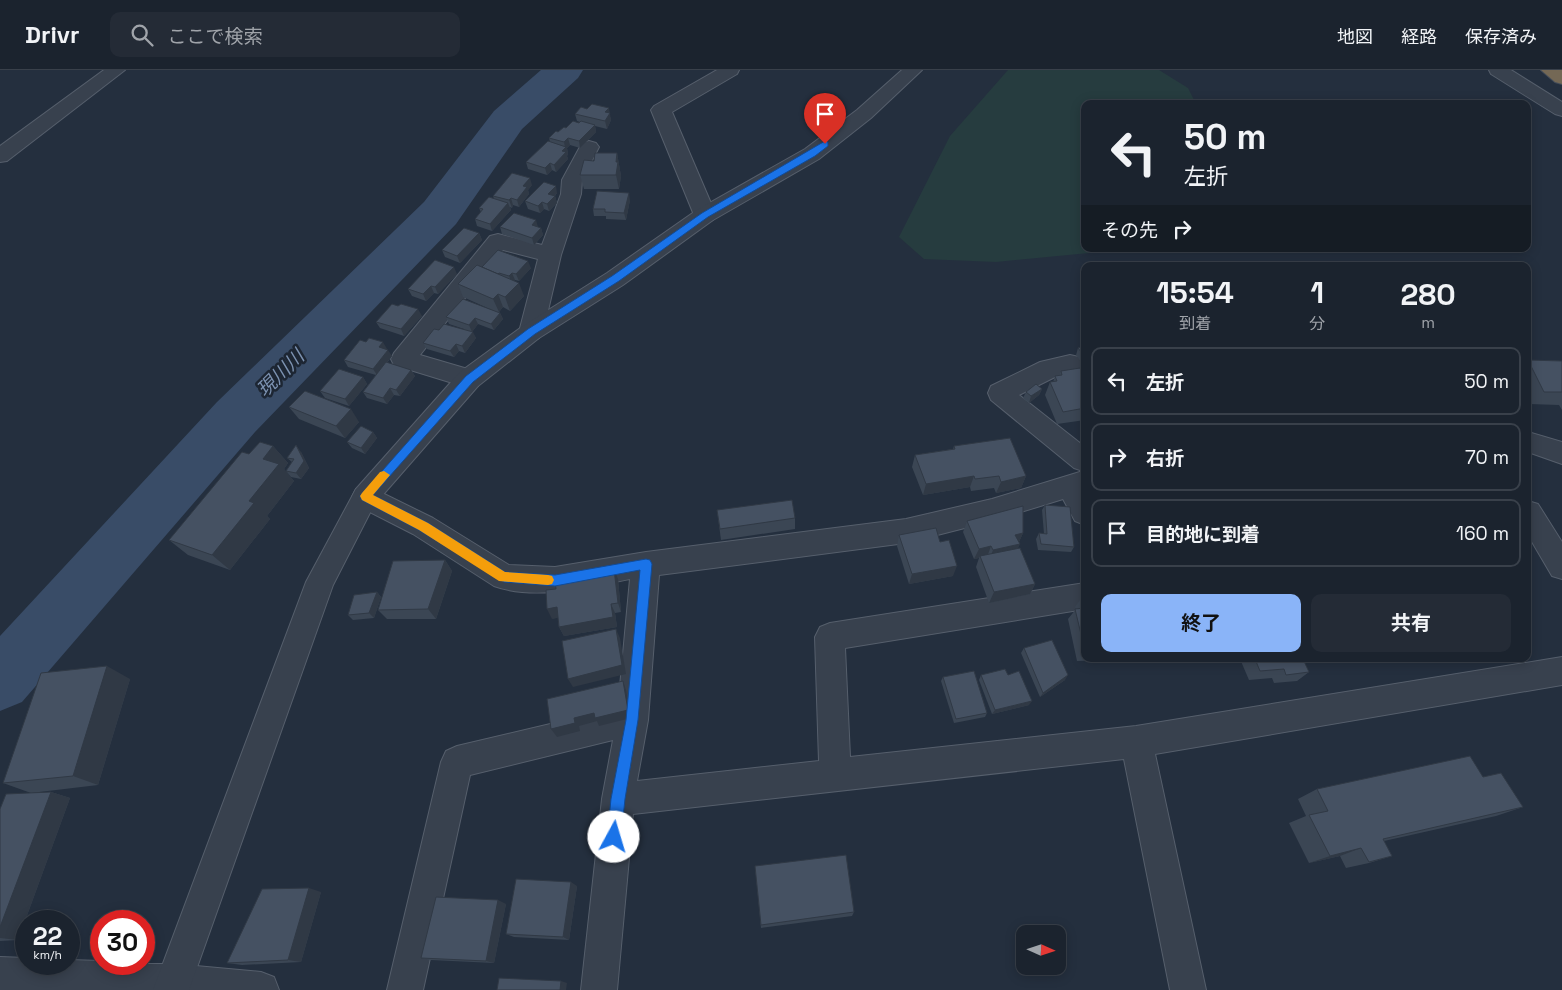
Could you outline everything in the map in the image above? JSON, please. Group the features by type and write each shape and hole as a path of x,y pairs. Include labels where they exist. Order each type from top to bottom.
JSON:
{"highway":[{"path":"1550,70 1562,78"}],"street":[{"path":"0,156 116,70"},
{"path":"705,215 661,110 730,70"},
{"path":"173,986 320,582 366,496 469,379 531,332 616,279 705,215 812,154 864,114 913,70"},
{"path":"1498,70 1562,110"},
{"path":"531,332 550,255 571,194 572,180 589,147"},
{"path":"469,379 403,359 498,241 550,255"},
{"path":"1070,364 1049,369 1000,393 1081,458"},
{"path":"1531,443 1562,453"},
{"path":"366,496 424,526 504,577 555,580 646,564 906,531 992,510 1078,483 1081,496"},
{"path":"1531,522 1562,567"},
{"path":"598,990 618,799 632,720 646,564"},
{"path":"836,775 830,637 1081,597"},
{"path":"618,799 1136,742 1562,671"},
{"path":"405,990 458,762 632,720"},
{"path":"1136,742 1188,990"},
{"path":"0,975 261,990"}],"green space":[{"path":"1008,70 1159,70 1188,88 1194,100 1081,100 1081,252 1099,252 996,262 924,259 899,237 950,136"}],"building":[{"path":"592,104 609,108 605,112 610,113 605,121 575,114 581,107 587,109"},
{"path":"573,121 595,125 579,141 568,138 564,142 549,138 556,131 558,132 564,127 566,128"},
{"path":"548,141 566,147 562,151 566,152 554,165 550,163 545,168 526,162"},
{"path":"595,153 617,153 616,175 580,175 584,160 594,161"},
{"path":"512,173 530,178 523,186 527,187 517,200 493,196"},
{"path":"544,182 556,186 548,194 555,196 547,204 542,202 538,206 525,201"},
{"path":"597,191 629,193 624,213 605,212 605,209 593,209"},
{"path":"489,197 508,203 490,224 475,219 483,209 479,208"},
{"path":"514,213 536,220 532,225 541,228 532,238 500,227"},
{"path":"464,228 479,233 457,256 442,250"},
{"path":"498,250 528,261 516,274 512,273 509,276 498,274 482,267"},
{"path":"435,260 454,267 435,287 431,286 423,294 408,289"},
{"path":"477,265 519,283 505,297 498,294 493,299 458,284"},
{"path":"463,299 500,313 491,324 475,318 469,325 446,317"},
{"path":"392,304 398,306 401,304 418,309 401,329 376,322"},
{"path":"444,324 473,332 462,346 456,344 450,351 423,343 434,329 439,330"},
{"path":"369,338 383,342 379,347 388,350 373,369 344,360 360,340 366,342"},
{"path":"1531,360 1562,361 1562,392 1544,392 1531,366"},
{"path":"386,362 411,370 396,390 390,388 383,398 363,392"},
{"path":"1080,368 1081,409 1063,412 1050,382 1057,381 1055,376 1062,375 1061,371"},
{"path":"339,369 363,377 345,399 320,391"},
{"path":"1036,384 1042,389 1031,396 1026,392"},
{"path":"305,391 351,409 336,426 289,407"},
{"path":"361,426 373,432 361,448 347,442"},
{"path":"1010,438 1026,476 1001,482 999,476 975,479 974,476 926,484 915,455 955,449 954,446"},
{"path":"260,442 273,446 263,459 279,464 249,501 254,503 212,555 169,540 242,452 249,454"},
{"path":"296,445 304,461 296,473 286,471 294,459 287,458"},
{"path":"792,500 795,518 720,529 717,510"},
{"path":"1045,505 1070,507 1074,547 1041,544 1039,533 1047,534"},
{"path":"1023,506 1023,533 1015,535 1020,544 993,550 991,546 979,549 967,521"},
{"path":"936,528 940,542 949,540 957,566 912,574 899,535"},
{"path":"1020,548 1035,584 994,592 980,556"},
{"path":"445,560 428,609 378,610 393,561"},
{"path":"614,569 618,603 611,604 613,617 559,627 557,607 547,609 546,590 556,589 555,579"},
{"path":"377,592 369,613 348,615 354,595"},
{"path":"1081,608 1081,634 1075,609"},
{"path":"616,629 622,665 568,679 562,641"},
{"path":"1052,640 1068,675 1043,693 1024,648"},
{"path":"1256,662 1304,662 1309,672 1286,675 1284,669 1260,671"},
{"path":"107,666 73,776 3,783 41,673"},
{"path":"1005,669 1008,675 1019,671 1032,701 995,710 981,675"},
{"path":"974,671 987,713 956,719 943,677"},
{"path":"623,681 628,710 595,718 594,713 574,718 575,723 551,729 547,699"},
{"path":"1470,756 1483,777 1501,773 1523,807 1383,839 1392,856 1369,862 1361,848 1330,856 1309,815 1328,811 1317,789"},
{"path":"51,792 0,927 0,809 6,794"},
{"path":"846,855 854,912 761,925 755,866"},
{"path":"516,879 571,882 563,937 506,934"},
{"path":"309,888 288,960 227,963 262,889"},
{"path":"436,897 498,900 486,961 421,958"},
{"path":"499,978 561,981 560,990 497,990"}],"waterway":[{"name":"現川川","path":"0,681 236,417 440,213 508,120 564,70"}],"slow traffic":[{"path":"384,475 366,496 424,526 504,577 548,580"}],"route":[{"path":"614,837 618,799 632,720 646,564 555,580 504,577 424,526 366,496 469,379 531,332 616,279 705,215 812,154 825,144"}]}
